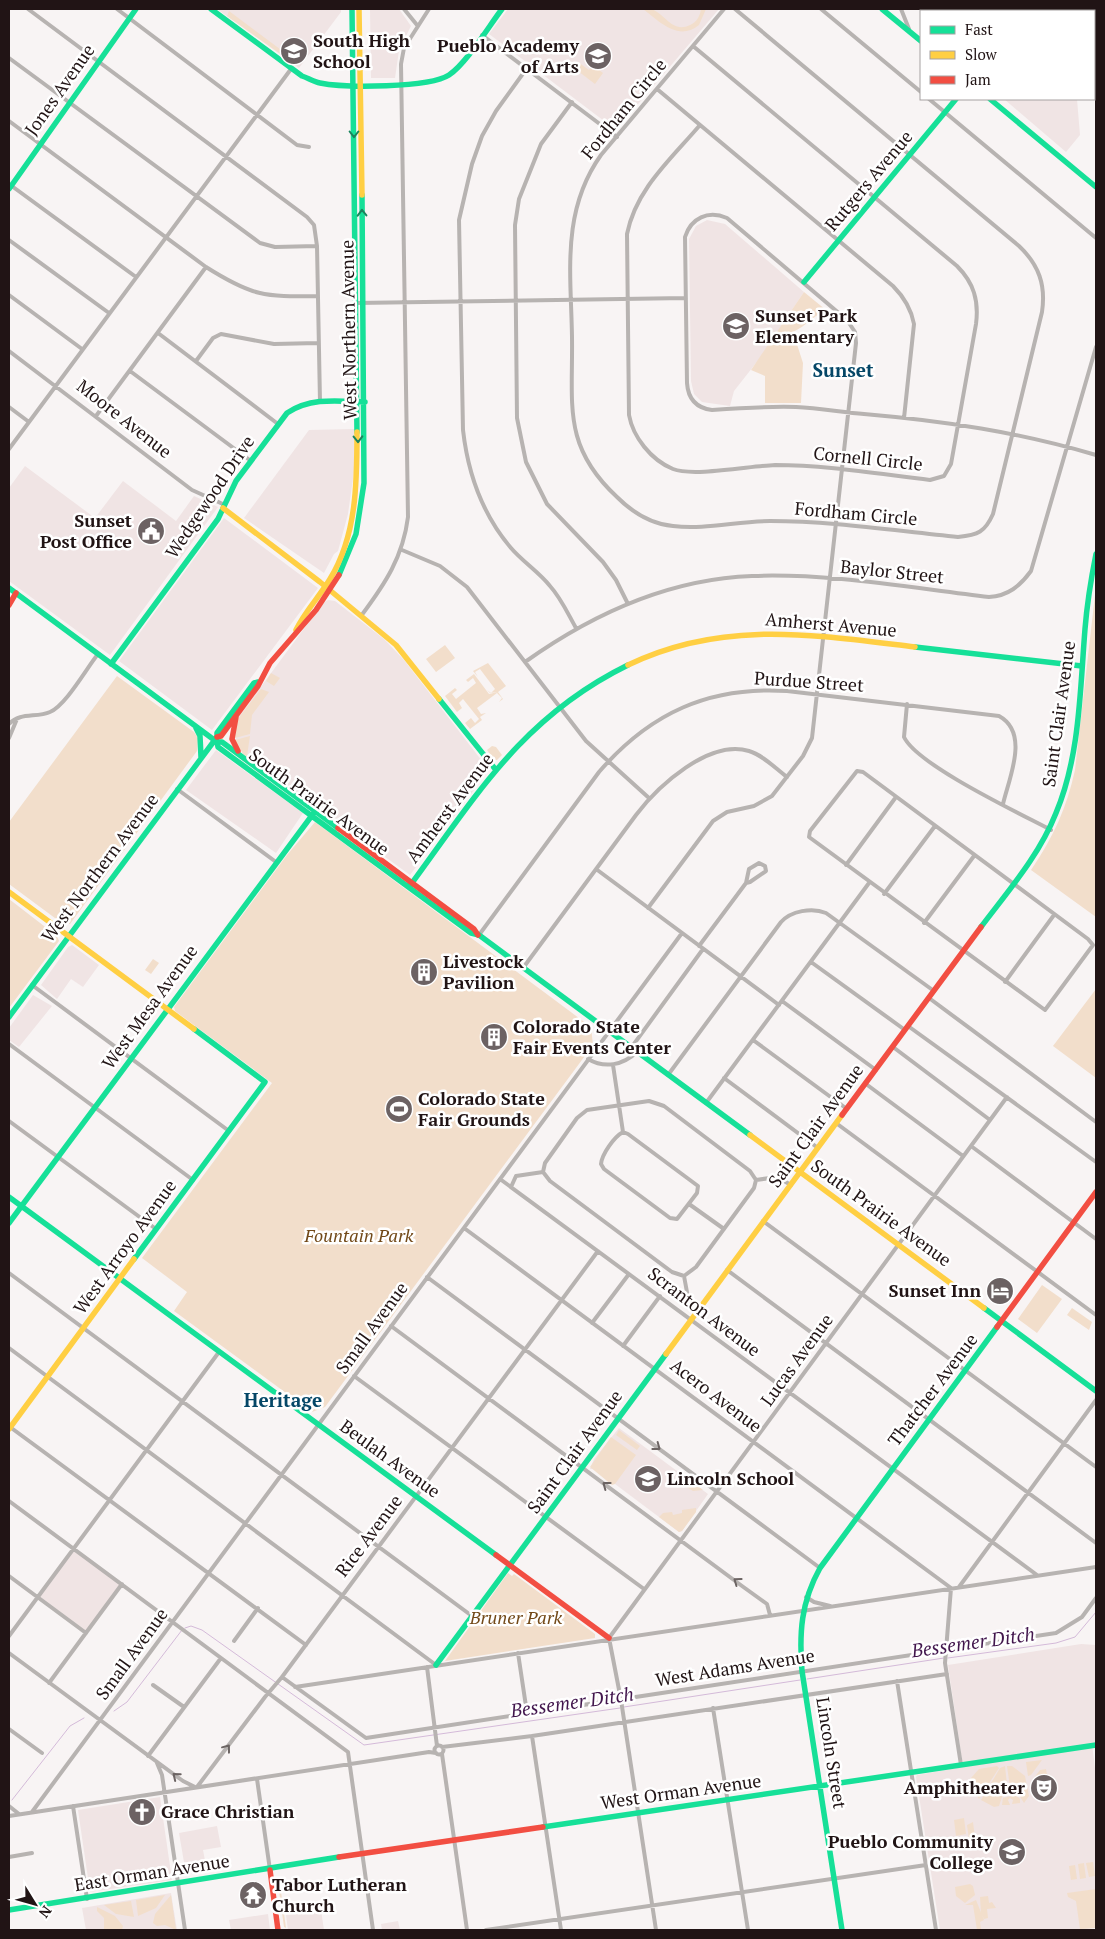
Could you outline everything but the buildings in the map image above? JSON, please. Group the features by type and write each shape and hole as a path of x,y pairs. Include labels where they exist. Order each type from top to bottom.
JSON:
{"street":[{"path":"28,9 307,217 314,225 317,246 320,402"},
{"path":"117,9 298,144 309,146"},
{"name":"Jones Avenue","path":"10,186 136,9"},
{"path":"211,9 291,69 319,83 356,85 430,83 449,75 459,66 502,9"},
{"name":"West Northern Avenue","path":"9,1017 201,757 222,736 258,686 258,682 296,631 305,624 350,552 358,523 364,474 365,402 364,303 352,9"},
{"name":"West Northern Avenue","path":"328,587 340,560 350,527 357,475 356,85 359,9"},
{"path":"404,9 416,26"},
{"path":"361,616 388,580 402,550 408,517 402,83 404,48 416,26 429,9"},
{"name":"Fordham Circle","path":"724,9 617,137 588,176 575,210 571,237 573,410 577,439 590,469 620,501 644,517 672,526 769,521 836,525 958,537 976,535 988,524 993,514 1013,433 1042,312 1044,291 1040,275 1033,260 1019,246 735,9"},
{"path":"821,9 920,91"},
{"path":"882,9 920,40"},
{"path":"902,9 912,33"},
{"path":"1096,20 1096,54"},
{"path":"482,35 617,137"},
{"name":"Cornell Circle","path":"693,46 957,266 967,278 975,293 978,309 976,324 950,468 939,478 930,480 842,469 775,465 689,472 674,470 661,462 637,438 630,424 627,234 634,208 641,194 700,124"},
{"path":"9,58 195,197 260,242 275,247 317,246"},
{"path":"527,68 496,110 482,136 472,164 459,220 463,430 472,478 479,498 500,534 512,549 550,585 576,628"},
{"path":"9,449 291,69"},
{"path":"657,89 899,291 910,310 913,335 904,418"},
{"path":"930,100 1096,238"},
{"name":"Rutgers Avenue","path":"804,282 955,100"},
{"path":"991,100 1096,187"},
{"path":"572,102 541,144 519,199 514,225 517,418 526,462 547,504 606,566 616,580 628,604"},
{"path":"9,121 166,236 206,268 236,286 271,297 317,296"},
{"path":"10,186 136,277"},
{"path":"648,908 713,821 727,812 754,806 767,800 803,756 812,738 831,579 836,525 848,413 856,344 855,332 846,320 804,282 727,218 710,214 694,221 687,231 685,244 687,389 691,399 701,408 712,410 794,407 848,413 904,418 958,424 1013,433 1096,455"},
{"path":"9,240 109,312"},
{"path":"96,416 206,268"},
{"path":"9,295 82,349"},
{"path":"356,303 460,303 686,298"},
{"path":"158,334 278,424"},
{"path":"196,361 214,338 221,334 274,344 318,343"},
{"name":"Baylor Street","path":"525,662 576,628 628,604 681,587 719,579 752,576 831,579 989,597 1002,596 1023,583 1031,571 1096,347"},
{"name":"Moore Avenue","path":"9,351 192,490 224,506 328,587 405,654 496,770"},
{"path":"130,371 251,461"},
{"name":"Wedgewood Drive","path":"111,664 218,519 236,481 278,424 292,409 320,402 365,402"},
{"path":"9,407 29,422"},
{"path":"402,550 434,562 458,578 473,594 586,741 649,798"},
{"name":"Saint Clair Avenue","path":"436,1665 1013,885 1051,830 1069,777 1096,554"},
{"name":"South Prairie Avenue","path":"9,588 195,726 240,755 313,813"},
{"path":"9,605 16,593"},
{"name":"Amherst Avenue","path":"411,885 496,770 529,732 560,706 596,682 630,664 708,639 760,633 823,636 1082,666"},
{"path":"9,724 18,717 49,712 59,705 98,654"},
{"name":"West Northern Avenue","path":"216,740 217,732 254,683 258,682"},
{"name":"Purdue Street","path":"479,935 608,761 636,735 653,723 698,701 720,695 756,690 992,714 1008,722 1016,739 1003,804"},
{"path":"907,704 904,731 910,745 960,782 1051,830"},
{"path":"9,738 18,717"},
{"path":"236,717 232,738 240,755"},
{"path":"195,726 200,736 201,757"},
{"name":"South Prairie Avenue","path":"216,740 218,747 313,813 411,885 471,933 479,935 1096,1391"},
{"path":"523,968 649,798 673,776 709,756 730,750 742,750 758,755 787,777"},
{"path":"857,771 863,772 896,797 1054,916 1088,939 1092,945 1045,1010 884,894 809,837 810,831 857,771"},
{"path":"177,789 276,862"},
{"path":"846,865 896,797"},
{"name":"West Mesa Avenue","path":"9,1223 313,813"},
{"path":"884,894 935,826"},
{"path":"924,923 974,856"},
{"path":"699,946 746,883 766,871 765,866 759,863 752,867 748,872 746,883"},
{"path":"596,869 779,1005"},
{"path":"706,1103 869,883"},
{"path":"9,892 166,1010"},
{"path":"668,1075 781,922 790,914 821,911 934,992"},
{"path":"1005,982 1054,916"},
{"name":"Small Avenue","path":"32,1812 682,933"},
{"path":"631,1048 703,949"},
{"path":"811,962 1007,1097 1096,1162"},
{"path":"32,985 229,1131"},
{"path":"929,998 1096,1122"},
{"path":"782,1001 876,1070"},
{"name":"West Arroyo Avenue","path":"9,1427 265,1082 166,1010"},
{"path":"753,1040 847,1109"},
{"path":"9,1044 193,1180"},
{"path":"892,1047 990,1120"},
{"path":"588,1059 601,1065 613,1065 627,1060 637,1052"},
{"path":"613,1065 623,1132"},
{"path":"724,1078 818,1148"},
{"path":"866,1084 963,1156"},
{"name":"Lucas Avenue","path":"609,1638 1007,1097"},
{"path":"543,1172 545,1163 582,1113 649,1101 660,1104 750,1171 756,1180 754,1188 696,1267 684,1276"},
{"path":"9,1121 156,1230"},
{"path":"836,1123 1096,1314"},
{"path":"623,1132 696,1184 698,1190 680,1217 672,1219 602,1167 602,1157 623,1132"},
{"path":"970,1146 1096,1239"},
{"path":"508,1167 516,1176"},
{"path":"516,1176 543,1172"},
{"path":"543,1172 550,1181 656,1260 676,1274 684,1276"},
{"path":"511,1187 516,1176"},
{"path":"756,1180 776,1177 791,1185"},
{"name":"Scranton Avenue","path":"500,1179 1037,1575"},
{"name":"Thatcher Avenue","path":"802,1610 806,1596 820,1568 1096,1192"},
{"name":"Beulah Avenue","path":"9,1197 609,1638"},
{"path":"689,1204 724,1229"},
{"path":"764,1221 1096,1467"},
{"name":"Acero Avenue","path":"464,1228 951,1588"},
{"name":"Rice Avenue","path":"197,1787 277,1684 598,1251"},
{"path":"727,1270 1096,1543"},
{"path":"9,1273 472,1616"},
{"path":"592,1323 629,1274"},
{"path":"684,1276 688,1304"},
{"path":"427,1277 820,1568"},
{"path":"623,1346 660,1296"},
{"path":"688,1304 700,1308"},
{"path":"680,1312 688,1304"},
{"path":"391,1326 767,1604 770,1615"},
{"path":"9,1348 436,1665"},
{"path":"9,1636 219,1352"},
{"path":"354,1376 644,1589"},
{"path":"959,1586 1096,1400"},
{"path":"9,1427 306,1645"},
{"path":"9,1501 348,1752 373,1930"},
{"path":"282,1677 295,1687 609,1638 1096,1567"},
{"path":"9,1576 86,1633"},
{"path":"49,1683 122,1584"},
{"path":"951,1588 946,1663 961,1765"},
{"path":"806,1596 814,1602 832,1606"},
{"name":"West Adams Avenue","path":"295,1687 366,1738 436,1730 527,1713 946,1652 1056,1633 1082,1617 1096,1598"},
{"path":"234,1641 258,1608"},
{"name":"Lincoln Street","path":"802,1610 799,1634 802,1673 842,1930"},
{"path":"609,1638 621,1700 656,1930"},
{"path":"9,1653 156,1762 187,1784 197,1787"},
{"path":"518,1653 527,1713"},
{"path":"148,1756 221,1658"},
{"path":"427,1667 467,1930"},
{"name":"West Adams Avenue","path":"9,1816 350,1765 429,1752 439,1748 624,1722 806,1692 947,1674"},
{"path":"897,1680 936,1930"},
{"path":"153,1685 184,1707"},
{"path":"714,1708 748,1930"},
{"path":"9,1729 42,1753"},
{"path":"532,1736 562,1930"},
{"name":"West Orman Avenue","path":"270,1870 363,1854 1096,1745"},
{"path":"156,1762 162,1775 185,1930"},
{"path":"257,1778 278,1930"},
{"path":"9,1806 19,1814"},
{"path":"73,1806 87,1898"},
{"path":"9,1857 32,1853"},
{"path":"486,1930 926,1865"},
{"name":"East Orman Avenue","path":"9,1910 270,1870"}],"shaded area":[{"name":"South High School","path":"217,9 341,9 341,12 299,68"},
{"path":"370,9 399,9 411,26 399,50 395,78 371,78"},
{"name":"Pueblo Academy of Arts","path":"508,9 719,9 616,130 489,34"},
{"path":"1005,100 1077,100 1080,135 1066,152"},
{"name":"Sunset Park Elementary","path":"707,220 725,224 804,292 760,358 734,391 730,406 702,402 694,394 691,381 689,239 696,226"},
{"path":"355,429 354,472 348,514 338,551 334,554 324,573 244,518 309,430"},
{"path":"25,466 95,518 123,481 176,521 194,496 218,507 110,655 9,581 9,488"},
{"path":"224,518 318,588 212,730 119,661"},
{"path":"328,600 335,601 384,639 404,660 489,770 410,875 247,756 238,746 235,736 235,728 240,715 323,603"},
{"path":"216,750 303,813 276,853 186,790"},
{"path":"72,945 99,965 83,987 71,979 57,999 41,985 68,947"},
{"path":"33,995 52,1006 19,1047 9,1040 9,1028"},
{"name":"Lincoln School","path":"619,1428 708,1494 682,1531 679,1532 615,1484 610,1483 594,1469 590,1469 594,1459"},
{"path":"73,1549 122,1584 86,1633 37,1597"},
{"name":"Pueblo Community College","path":"1081,1644 1096,1645 1096,1742 1092,1744 1096,1776 1096,1928 1074,1930 940,1930 916,1777 917,1775 963,1767 948,1665"},
{"path":"160,1797 172,1880 90,1892 78,1810"},
{"path":"217,1826 221,1847 203,1850 207,1871 186,1874 179,1833"},
{"path":"171,1893 177,1930 86,1930 82,1908"},
{"path":"321,1910 324,1930 288,1930 286,1915"},
{"path":"268,1914 270,1930 231,1930 229,1920"},
{"path":"398,1921 400,1930 382,1930 381,1924"}],"green space":[{"path":"643,9 656,11 673,25 684,27 696,20 701,9 706,9 699,25 691,30 676,31 662,24"},
{"path":"229,11 292,58 289,60 227,16"},
{"path":"578,62 589,70 593,65 603,73 595,84 574,68"},
{"path":"804,292 826,310 793,332 803,363 801,403 765,403 765,376 751,370"},
{"path":"1096,586 1096,917 1031,870 1058,822 1068,797 1075,770"},
{"path":"445,645 455,658 436,672 426,659"},
{"path":"488,663 506,686 498,692 491,693 495,689 480,669 475,672 478,677 473,671"},
{"path":"271,673 280,678 274,686 266,681"},
{"path":"474,674 489,694 498,692 503,699 499,702 502,698 497,693 477,708 481,714 486,713 480,717 482,720 470,729 465,723 471,718 475,723 479,719 463,699 459,703 462,708 457,712 445,696 455,688 457,690 452,694 456,699 476,683 473,678 468,682 466,680"},
{"path":"117,676 194,732 198,738 197,751 70,924 63,924 9,884 9,822"},
{"path":"261,689 269,692 252,715 250,734 235,738 237,720"},
{"path":"250,736 247,756 279,781 243,754 235,740"},
{"path":"492,746 496,747 502,755 497,760 494,760 487,750"},
{"name":"Colorado State Fair Grounds","path":"315,822 591,1027 593,1045 325,1407 312,1412 174,1311 187,1292 142,1258 272,1083 175,1011 174,1007 287,855"},
{"path":"9,899 57,936 59,941 9,1008"},
{"path":"153,959 159,963 151,974 145,970"},
{"path":"1096,989 1096,1078 1053,1046"},
{"path":"1042,1285 1062,1299 1037,1333 1018,1319"},
{"path":"1072,1308 1092,1322 1089,1330 1067,1315"},
{"path":"619,1430 640,1446 637,1450 616,1435"},
{"path":"611,1437 636,1455 615,1484 612,1485 590,1467"},
{"path":"686,1476 703,1490 693,1491 680,1483"},
{"path":"696,1508 696,1512 682,1531 679,1532 659,1517 663,1513 672,1512 673,1515 682,1513 682,1510"},
{"name":"Bruner Park","path":"508,1573 512,1576 514,1574 595,1634 595,1638 445,1661"},
{"path":"1042,1760 1031,1775 1028,1776 1026,1762"},
{"path":"997,1766 999,1768 979,1799 971,1787 971,1778 979,1769"},
{"path":"1005,1766 1008,1794 1002,1797 999,1806 994,1807 981,1800 1000,1768"},
{"path":"1007,1766 1012,1766 1025,1776 1029,1796 1024,1803 1019,1795 1011,1794"},
{"path":"1046,1769 1047,1775 1043,1780 1044,1788 1049,1792 1050,1798 1044,1799 1036,1793 1034,1778 1040,1770"},
{"path":"1016,1795 1020,1799 1020,1803 1012,1804 1013,1800 1010,1798 1008,1800 1010,1805 1002,1805 1003,1798"},
{"path":"964,1818 966,1834 956,1836 954,1820"},
{"path":"973,1822 975,1838 969,1839 967,1825"},
{"path":"1093,1862 1095,1876 1089,1877 1086,1863"},
{"path":"1084,1863 1086,1878 1080,1879 1078,1864"},
{"path":"1075,1865 1077,1879 1071,1880 1069,1866"},
{"path":"278,1884 280,1884 286,1928 284,1927"},
{"path":"970,1884 973,1886 975,1895 965,1903 956,1896 955,1887"},
{"path":"1096,1889 1096,1928 1080,1929 1076,1901 1068,1897 1067,1893"},
{"path":"165,1895 156,1908 138,1916 136,1900"},
{"path":"171,1895 176,1930 165,1925 157,1926 153,1923 155,1914"},
{"path":"988,1896 989,1903 992,1902 996,1908 987,1909 988,1918 984,1919 981,1913 980,1897"},
{"path":"976,1900 984,1920 980,1922 981,1930 977,1930 973,1905 965,1905"},
{"path":"131,1901 134,1917 116,1914 104,1905"},
{"path":"97,1907 115,1916 123,1926 122,1930 104,1930 104,1918 97,1911"}],"waterway":[{"name":"Bessemer Ditch","path":"948,1658 1056,1643 1075,1637 1096,1612"},
{"name":"Bessemer Ditch","path":"185,1628 191,1626 202,1630 364,1745 620,1708"},
{"name":"Bessemer Ditch","path":"114,1711 127,1702 182,1630"},
{"name":"Bessemer Ditch","path":"807,1679 944,1658"},
{"name":"Bessemer Ditch","path":"624,1707 800,1680"},
{"name":"Bessemer Ditch","path":"12,1800 70,1726 84,1718"}],"traffic: fast":[{"path":"9,189 136,9"},
{"path":"211,9 302,76 320,83 348,86 406,85 439,79 449,75 470,54 502,9"},
{"path":"352,9 357,432"},
{"path":"882,9 920,40"},
{"path":"804,282 955,100"},
{"path":"991,100 1096,187"},
{"path":"339,575 356,534 364,483 362,195"},
{"path":"111,664 218,519 236,481 287,413 315,402 365,402"},
{"path":"981,927 1022,873 1041,844 1064,791 1070,769 1078,722 1087,610 1096,554"},
{"path":"9,588 217,742 222,742 338,828"},
{"path":"915,647 1082,666"},
{"path":"409,887 480,790 530,734 558,709 591,686 628,665"},
{"path":"9,1017 217,737 217,733 254,683 258,682"},
{"path":"439,699 496,770"},
{"path":"196,728 200,736 201,757"},
{"path":"217,742 218,747 471,933 479,935 750,1135"},
{"path":"9,1223 313,814"},
{"path":"134,1259 265,1082 194,1029"},
{"path":"9,1197 496,1555"},
{"path":"984,1308 1096,1391"},
{"path":"842,1930 802,1671 801,1631 805,1606 820,1568 997,1327"},
{"path":"436,1665 666,1354"},
{"path":"543,1827 1096,1745"},
{"path":"9,1910 339,1857"}],"traffic: slow":[{"path":"359,9 362,195"},
{"path":"296,630 330,579 346,544 356,488 357,432"},
{"path":"223,508 320,582 396,645 439,699"},
{"path":"628,665 664,651 699,641 734,636 805,635 915,647"},
{"path":"9,892 194,1029"},
{"path":"666,1354 842,1115"},
{"path":"750,1135 984,1308"},
{"path":"9,1429 134,1259"}],"traffic: jam":[{"path":"217,737 221,736 258,686 270,663 316,610 339,575"},
{"path":"9,605 16,593"},
{"path":"236,717 232,739 238,751"},
{"path":"338,828 474,929 478,935"},
{"path":"842,1115 981,927"},
{"path":"997,1327 1096,1192"},
{"path":"496,1555 609,1638"},
{"path":"339,1857 543,1827"},
{"path":"270,1870 278,1930"}],"place":[{"name":"South High School","path":"294,51"},
{"name":"Pueblo Academy of Arts","path":"598,56"},
{"name":"Sunset Park Elementary","path":"736,326"},
{"name":"Sunset Post Office","path":"151,531"},
{"name":"Livestock Pavilion","path":"424,972"},
{"name":"Colorado State Fair Events Center","path":"494,1037"},
{"name":"Colorado State Fair Grounds","path":"399,1109"},
{"name":"Sunset Inn","path":"1000,1291"},
{"name":"Lincoln School","path":"648,1479"},
{"name":"Amphitheater","path":"1044,1788"},
{"name":"Grace Christian","path":"142,1812"},
{"name":"Pueblo Community College","path":"1012,1852"},
{"name":"Tabor Lutheran Church","path":"253,1895"}],"district":[{"name":"Sunset","path":"843,370"},
{"name":"Heritage","path":"283,1400"}],"park label":[{"name":"Fountain Park","path":"359,1236"}]}
